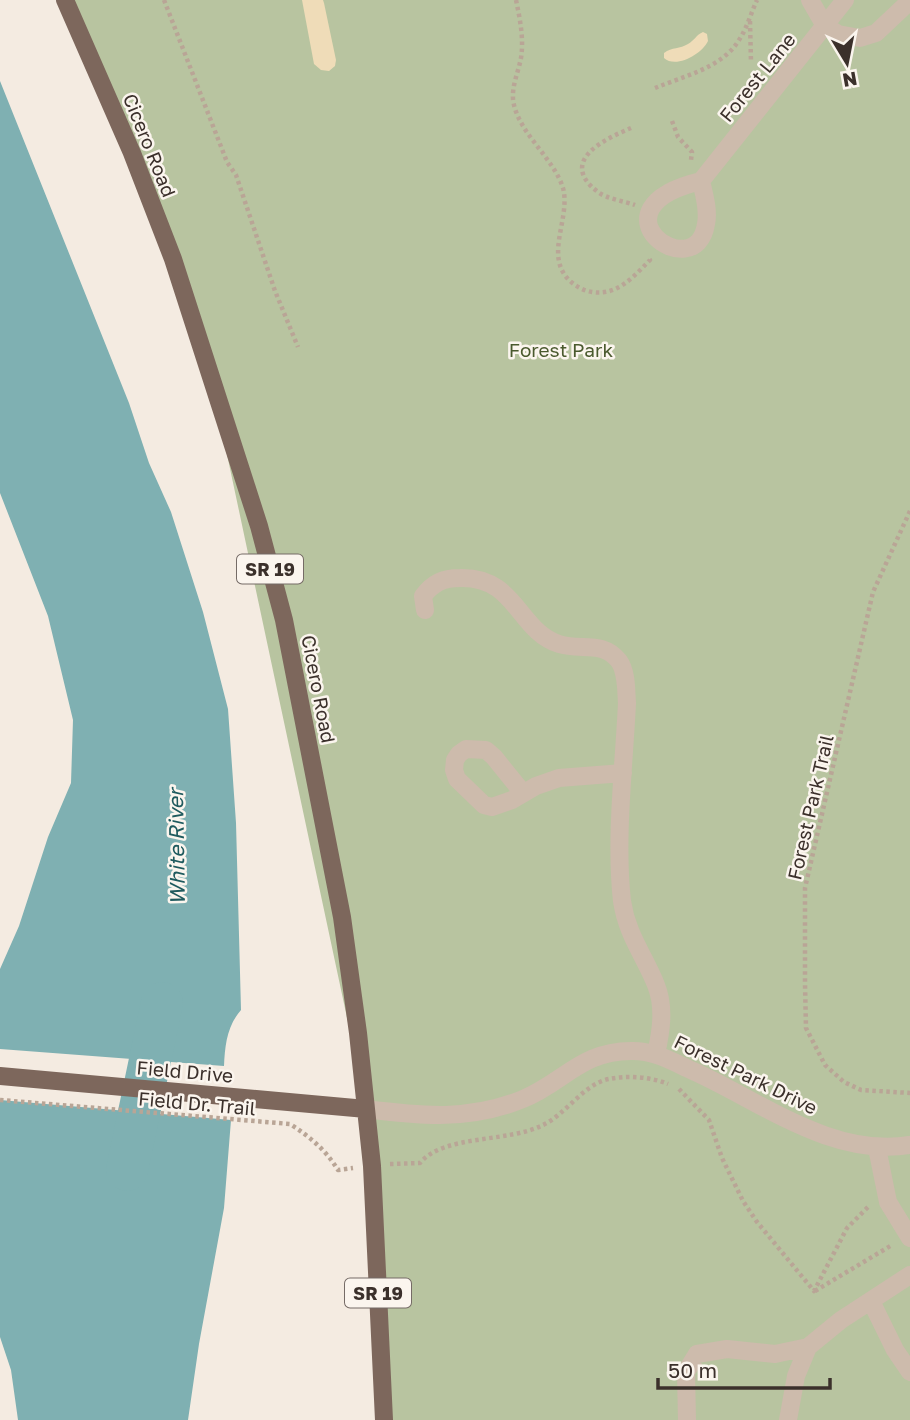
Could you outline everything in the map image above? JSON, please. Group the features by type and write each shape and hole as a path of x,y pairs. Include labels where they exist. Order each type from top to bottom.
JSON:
{"main road":[{"name":"Cicero Road","path":"65,0 132,153 173,260 266,553 284,620 342,917 372,1166 384,1420"},
{"name":"Field Drive","path":"0,1076 283,1100 366,1110"}],"street":[{"path":"810,0 824,26 838,34 860,38 876,33 910,1"},
{"name":"Forest Lane","path":"701,181 845,0"},
{"path":"425,610 423,596 431,585 441,580 472,578 492,584 509,597 527,619 559,644 598,647 620,662 628,703 620,864 622,901 633,942 660,999 662,1013 656,1054"},
{"path":"523,793 559,778 623,773"},
{"name":"Forest Park Drive","path":"366,1110 428,1117 472,1113 525,1098 576,1066 603,1055 632,1051 656,1054 794,1122 849,1142 877,1148 910,1145"},
{"path":"877,1148 888,1202 908,1234"},
{"path":"788,1420 796,1376 808,1348 841,1320 910,1275"},
{"path":"871,1301 895,1350 910,1372"},
{"path":"687,1420 686,1372 697,1354 726,1349 775,1354 808,1348"}],"path":[{"path":"164,0 227,162 236,175 275,291 298,347"},
{"path":"516,0 522,48 513,102 519,118 562,186 564,207 558,247 560,265 565,275 584,290 604,292 622,286 650,260"},
{"path":"655,88 722,59 740,38 757,0"},
{"path":"751,15 751,62"},
{"path":"631,128 595,146 583,168 584,176 599,193 636,205"},
{"name":"Forest Park Trail","path":"910,511 873,592 805,888 805,984 806,1028 825,1065 844,1082 861,1090 910,1093"},
{"path":"372,1166 421,1163 444,1147 504,1138 544,1125 583,1093 607,1079 647,1078 665,1082 682,1091 709,1120 722,1158 743,1201 814,1291"},
{"name":"Field Dr. Trail","path":"0,1100 276,1125 290,1124 328,1153 338,1170 372,1166"},
{"path":"814,1291 847,1228 870,1206 888,1202"},
{"path":"814,1291 908,1234"}],"green space":[{"name":"Forest Park","path":"64,0 910,0 910,1420 382,1420 366,1107 209,370"}],"sand":[{"path":"302,0 323,0 336,60 335,66 329,71 321,70 314,64"},
{"path":"703,32 707,34 708,41 695,55 675,62 664,58 664,53 688,44"}],"water":[{"path":"0,81 129,403 149,463 171,512 203,612 228,709 236,823 241,1010 228,1036 224,1066 0,1049 0,969 19,926 48,837 71,783 73,720 48,616 0,493"},
{"path":"0,1100 231,1120 224,1208 188,1420 18,1420 11,1370 0,1337"}],"waterway":[{"name":"White River","path":"127,1170 162,1003"}]}
